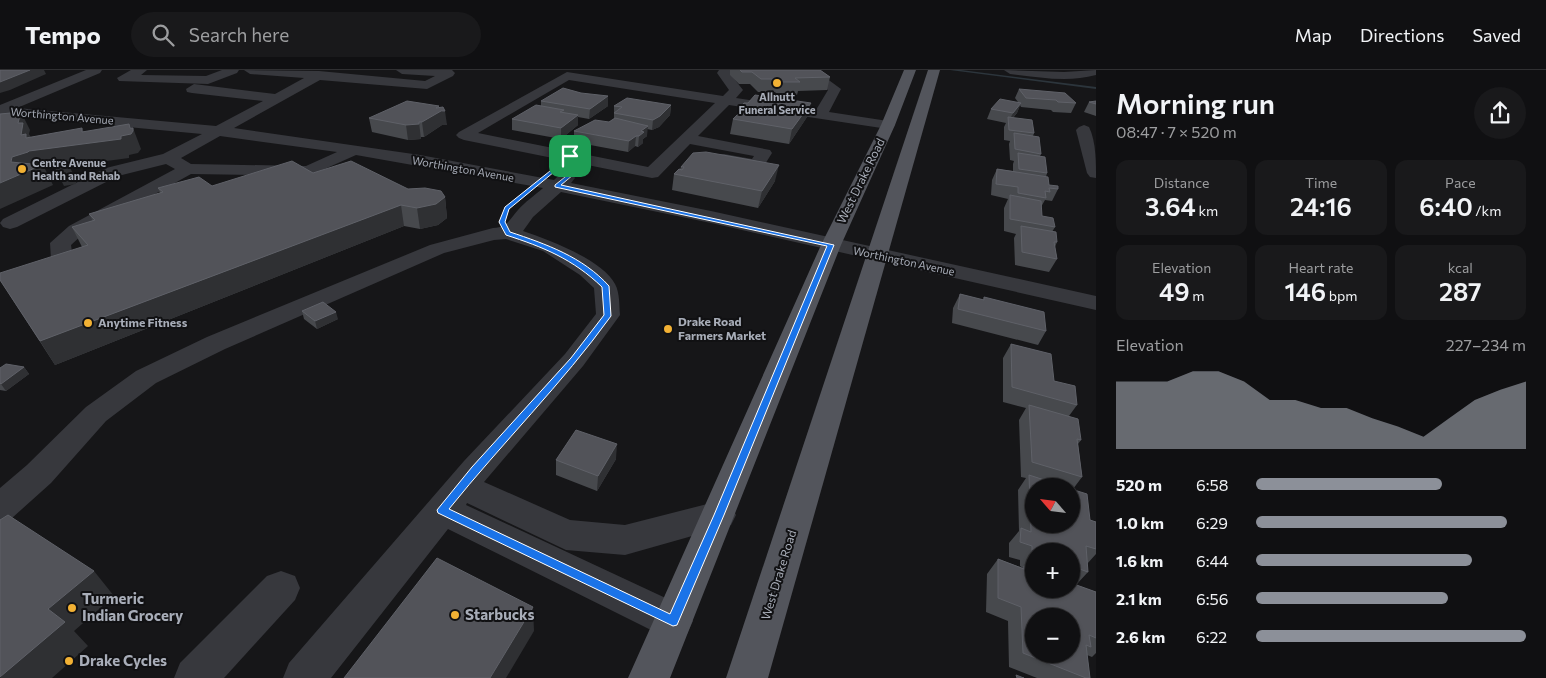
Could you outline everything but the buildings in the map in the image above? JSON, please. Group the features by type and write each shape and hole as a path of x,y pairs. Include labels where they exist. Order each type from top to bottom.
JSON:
{"main road":[{"name":"West Drake Road","path":"649,678 719,515 830,245 888,125 910,70"},
{"name":"West Drake Road","path":"747,678 934,70"}],"street":[{"path":"0,110 96,70"},
{"path":"141,70 123,78 208,80"},
{"path":"233,70 192,89 277,98"},
{"path":"250,70 427,85 449,73 402,70"},
{"path":"352,78 365,70"},
{"path":"1010,70 1052,75 1083,76 1096,71"},
{"path":"732,92 723,73 808,71 835,89 820,114"},
{"path":"626,72 611,72 587,91 714,112"},
{"path":"10,223 112,172 168,158 318,75"},
{"path":"732,92 652,173 464,135 567,76 745,93 783,98 830,98"},
{"path":"714,82 732,92 820,114 888,125"},
{"name":"Worthington Avenue","path":"0,110 218,130 354,150 537,182 1096,304"},
{"path":"1084,130 1096,173"},
{"path":"168,158 188,169 308,171 354,150"},
{"path":"508,233 502,222 507,208 570,156"},
{"path":"508,233 519,224 525,214 589,160"},
{"path":"62,258 60,243 76,230 188,169"},
{"path":"0,508 39,474 96,414 146,377 216,343 421,256 481,237 508,233 550,247 588,270 605,286 608,316 574,360 452,498 304,678"},
{"path":"452,498 566,535 625,540 719,515"},
{"path":"452,498 673,621"},
{"path":"195,678 281,588"}],"waterway":[{"path":"952,70 1096,88"}],"place":[{"name":"Allnutt Funeral Service","path":"777,83"},
{"name":"Centre Avenue Health and Rehab","path":"22,169"},
{"name":"Anytime Fitness","path":"88,323"},
{"name":"Drake Road Farmers Market","path":"668,329"},
{"name":"Turmeric Indian Grocery","path":"72,608"},
{"name":"Starbucks","path":"455,615"},
{"name":"Drake Cycles","path":"69,661"}],"route":[{"path":"570,156 589,160 557,186 830,245 719,515 673,621 442,510 475,470 574,360 608,316 605,286 588,270 550,247 508,233 502,222 507,208 570,156"}]}
